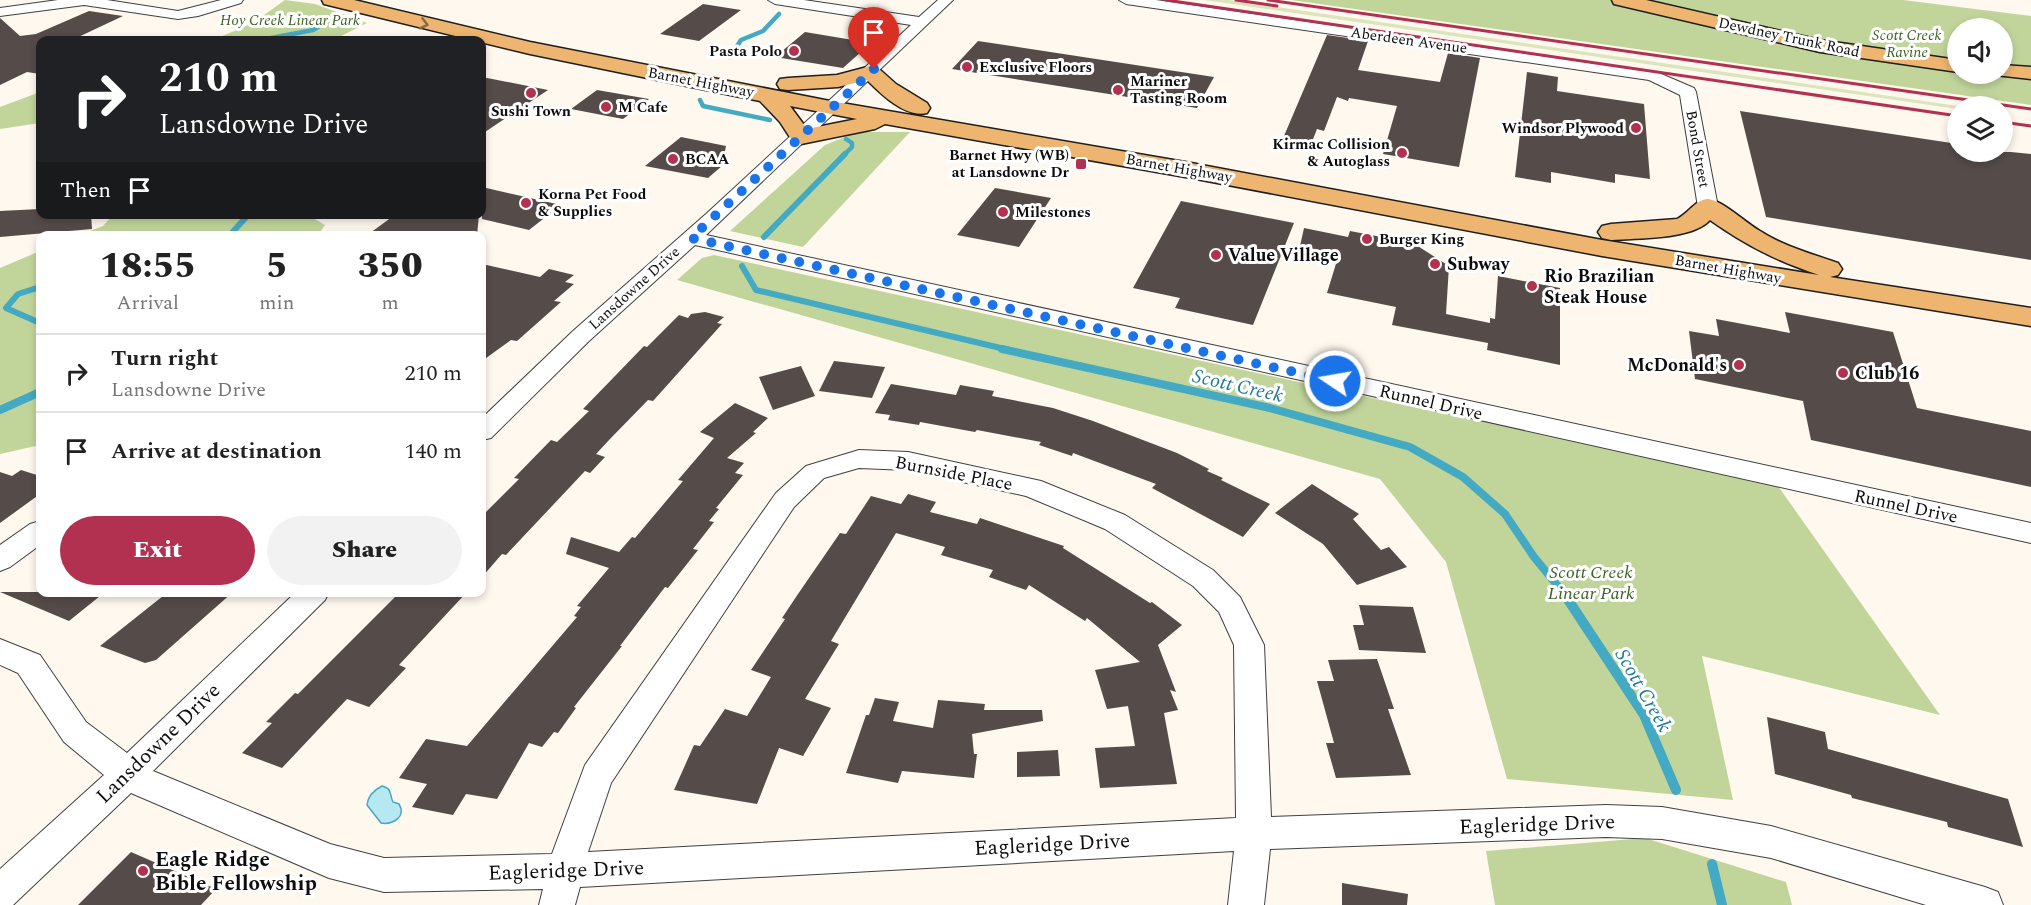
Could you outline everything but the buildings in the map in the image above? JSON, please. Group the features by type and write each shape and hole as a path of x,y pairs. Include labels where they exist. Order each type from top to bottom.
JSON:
{"main road":[{"name":"Barnet Highway","path":"331,0 473,36"},
{"name":"Barnet Highway","path":"390,0 528,34 788,84 894,119 1200,172 1362,204 1686,262 2031,317"},
{"name":"Dewdney Trunk Road","path":"1621,0 1820,46 1947,64"},
{"name":"Barnet Highway","path":"486,39 767,95 919,108 2031,304"},
{"path":"788,84 838,81 871,72 888,89 919,108"},
{"path":"2013,72 2031,74"},
{"path":"767,95 789,118 801,137 894,119"},
{"path":"1611,231 1682,226 1696,220 1708,207"},
{"path":"1686,262 1714,249 1716,237 1708,207"},
{"path":"1708,207 1752,238 1781,252 1828,269"}],"street":[{"path":"775,0 922,22"},
{"name":"Lansdowne Drive","path":"486,428 581,336 801,137 946,0"},
{"name":"Aberdeen Avenue","path":"1126,0 1653,76 1688,92"},
{"path":"0,12 84,1 178,15 199,12 228,1"},
{"name":"Bond Street","path":"1688,92 1708,207"},
{"name":"Runnel Drive","path":"691,238 2031,533"},
{"name":"Burnside Place","path":"557,905 573,840 597,776 785,500 815,472 859,459 908,461 1032,488 1115,522 1203,578 1230,605 1249,645 1254,833 1246,905"},
{"path":"0,560 36,534"},
{"name":"Lansdowne Drive","path":"0,893 128,774 310,597"},
{"name":"Eagleridge Drive","path":"0,651 29,664 75,732 128,774 157,790 329,861 384,875 517,873 1254,833 1606,821 1662,823 1771,842 1985,905"}],"green space":[{"name":"Hoy Creek Linear Park","path":"285,0 315,4 367,23 341,36 222,36 253,23"},
{"path":"1204,0 1229,0 1947,104 1947,108"},
{"name":"Scott Creek Ravine","path":"1291,0 1903,0 2031,16 2031,105 2013,102 2013,96 1968,96"},
{"path":"36,94 36,124 0,129 0,107"},
{"path":"857,132 910,132 803,247 730,231 825,145"},
{"path":"109,219 315,219 325,225 321,231 90,231 103,226"},
{"path":"36,253 36,446 0,454 0,268"},
{"name":"Scott Creek Linear Park","path":"714,255 1778,486 1940,715 1702,656 1733,800 1507,779 1446,562 1380,479 677,280 702,258"},
{"path":"1645,838 1786,882 1792,905 1495,905 1486,851"}],"water":[{"path":"382,786 389,790 393,802 399,804 401,809 400,816 390,823 381,823 367,805 372,793"}],"waterway":[{"name":"Scott Creek","path":"730,57 741,40 763,31 779,14"},
{"path":"282,36 313,30 326,22"},
{"name":"Scott Creek","path":"700,100 703,106 770,120"},
{"name":"Scott Creek","path":"845,154 852,147 852,143 846,139"},
{"name":"Scott Creek","path":"764,237 845,154"},
{"path":"234,231 244,219"},
{"name":"Scott Creek","path":"742,266 756,290 1009,350"},
{"path":"36,288 18,294 6,308 36,321"},
{"name":"Scott Creek","path":"1002,349 1270,408 1410,447 1463,477 1505,514 1534,557 1566,596"},
{"path":"0,410 36,394"},
{"name":"Scott Creek","path":"1565,595 1644,715 1676,790"},
{"name":"Scott Creek","path":"1712,864 1722,905"}],"railway":[{"path":"1166,0 1947,114"},
{"path":"1236,0 1277,6"},
{"path":"1268,0 2031,109"},
{"path":"2013,124 2031,126"}],"place":[{"name":"Pasta Polo","path":"794,51"},
{"name":"Exclusive Floors","path":"967,67"},
{"name":"Mariner Tasting Room","path":"1118,90"},
{"name":"Sushi Town","path":"531,93"},
{"name":"M Cafe","path":"606,107"},
{"name":"Windsor Plywood","path":"1636,128"},
{"name":"Kirmac Collision & Autoglass","path":"1402,153"},
{"name":"BCAA","path":"673,159"},
{"name":"Barnet Hwy (WB) at Lansdowne Dr","path":"1081,164"},
{"name":"Korna Pet Food & Supplies","path":"526,203"},
{"name":"Milestones","path":"1003,212"},
{"name":"Burger King","path":"1367,239"},
{"name":"Value Village","path":"1216,255"},
{"name":"Subway","path":"1435,264"},
{"name":"Rio Brazilian Steak House","path":"1532,286"},
{"name":"McDonald's","path":"1739,365"},
{"name":"Club 16","path":"1843,373"},
{"name":"Eagle Ridge Bible Fellowship","path":"143,871"}],"route":[{"path":"874,69 691,238 1335,381"}]}
